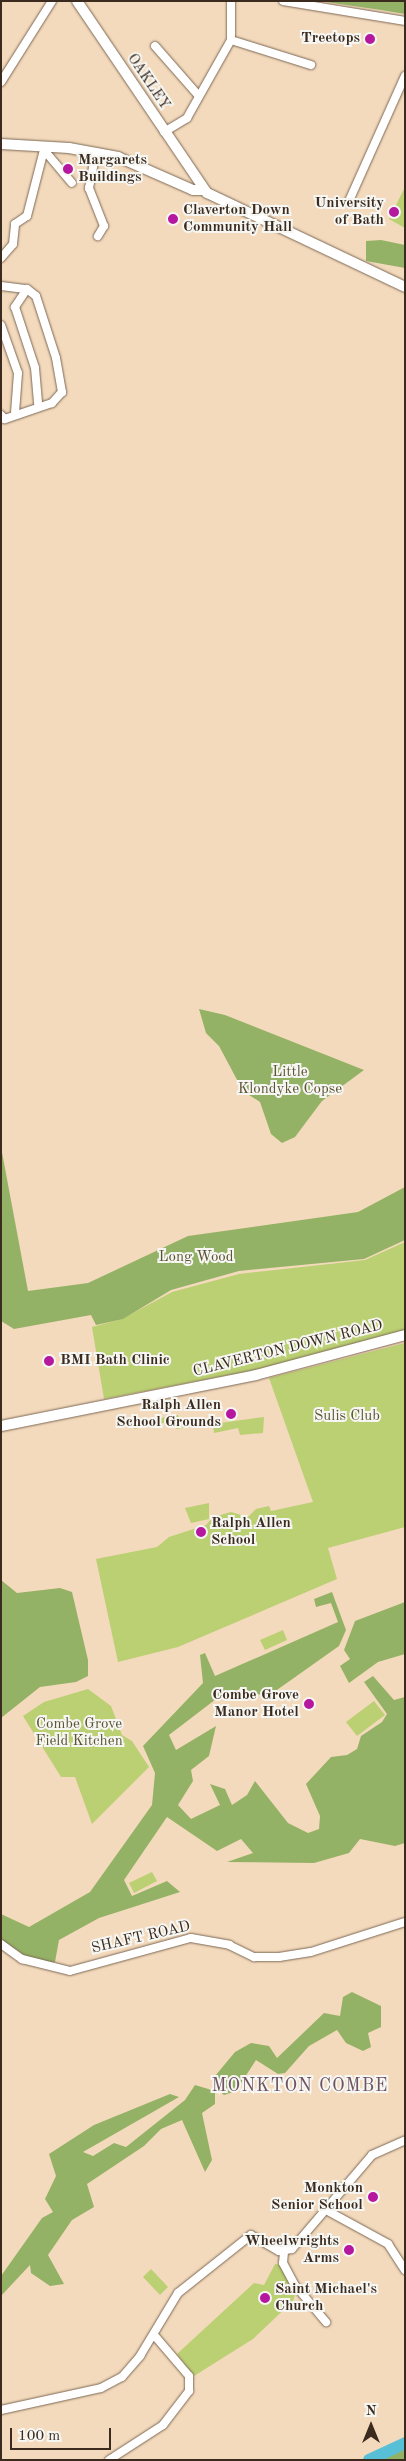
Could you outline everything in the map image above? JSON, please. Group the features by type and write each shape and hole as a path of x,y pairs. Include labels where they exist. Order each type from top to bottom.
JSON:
{"street":[{"path":"1,82 52,1"},
{"name":"OAKLEY","path":"77,1 196,178"},
{"path":"164,132 186,118 230,40 230,1"},
{"path":"283,1 405,21"},
{"path":"230,40 312,65"},
{"path":"155,46 198,95"},
{"path":"349,201 405,76"},
{"path":"1,144 45,146 96,152 138,163 193,190 204,190 405,287"},
{"path":"45,146 48,159 72,183"},
{"path":"1,258 14,244 15,224 27,216 45,146"},
{"path":"96,152 89,188 104,226 98,236"},
{"path":"172,180 196,178 204,190"},
{"path":"1,286 27,289 41,306 62,392 52,402 3,417 1,428"},
{"path":"27,289 15,307 33,357 38,406"},
{"path":"1,325 18,373 15,413"},
{"name":"CLAVERTON DOWN ROAD","path":"1,1426 256,1375 405,1335"},
{"name":"SHAFT ROAD","path":"1,1944 22,1959 70,1971 191,1938 229,1945 254,1958 279,1957 311,1952 405,1922"},
{"path":"284,2252 296,2246 372,2155 405,2140"},
{"path":"326,2210 388,2244 405,2270"},
{"path":"1,2410 111,2384 131,2368 154,2335 178,2293 248,2236 260,2237 284,2252"},
{"path":"284,2252 283,2263 294,2284 326,2322"},
{"path":"109,2460 163,2425 189,2390 189,2376 154,2335"}],"green space":[{"path":"319,1 405,1 405,14 381,10"},
{"path":"405,187 405,228 389,219"},
{"path":"381,240 405,245 405,268 366,261 366,241"},
{"name":"Little Klondyke Copse","path":"199,1009 225,1015 364,1070 322,1101 295,1137 282,1143 271,1134 260,1102 243,1091 219,1046 206,1033"},
{"name":"Long Wood","path":"1,1147 28,1291 88,1283 188,1236 358,1212 405,1187 405,1240 364,1259 239,1271 171,1290 123,1319 96,1325 91,1315 14,1329 1,1321"},
{"path":"405,1242 405,1331 255,1370 104,1399 92,1327 122,1319 172,1292 239,1274 365,1260"},
{"name":"Sulis Club","path":"405,1343 405,1527 328,1548 337,1579 178,1647 118,1662 96,1559 157,1547 169,1537 206,1525 213,1517 231,1512 248,1517 256,1509 269,1506 271,1511 313,1502 269,1378"},
{"path":"178,1415 183,1428 176,1429 174,1421 134,1429 133,1423"},
{"path":"264,1417 263,1433 240,1435 238,1428 214,1433 213,1424"},
{"path":"209,1503 209,1519 191,1523 185,1508"},
{"path":"1,1580 17,1593 60,1588 72,1592 88,1660 88,1676 76,1682 40,1687 1,1718"},
{"path":"332,1592 346,1630 339,1646 267,1697 240,1688 228,1700 220,1696 169,1735 176,1750 216,1726 209,1756 191,1770 193,1781 178,1805 191,1819 220,1805 210,1784 225,1789 232,1805 247,1795 255,1781 288,1823 308,1833 319,1829 320,1816 306,1784 331,1757 347,1755 357,1749 361,1736 382,1722 387,1714 364,1682 373,1676 394,1700 405,1697 405,1843 395,1846 360,1839 349,1853 314,1863 227,1862 253,1853 241,1839 217,1851 167,1817 124,1880 132,1896 167,1881 180,1892 99,1918 59,1940 55,1962 39,1964 1,1941 1,1914 29,1927 90,1892 152,1805 155,1773 143,1746 203,1683 200,1655 205,1653 215,1676 338,1622 331,1603 316,1607 314,1599"},
{"path":"405,1602 405,1654 378,1662 349,1683 340,1666 350,1659 344,1650 355,1621"},
{"path":"283,1630 287,1640 265,1650 260,1640"},
{"name":"Combe Grove Field Kitchen","path":"88,1689 111,1706 122,1735 132,1741 149,1767 92,1824 75,1777 61,1777 23,1716 44,1702"},
{"path":"374,1701 385,1715 357,1736 346,1722"},
{"path":"152,1872 157,1881 134,1893 129,1883"},
{"path":"352,1992 381,2006 381,2027 368,2033 371,2047 363,2051 346,2043 337,2030 309,2046 285,2073 278,2074 256,2060 236,2091 224,2095 214,2086 215,2076 235,2052 251,2043 269,2046 277,2058 324,2013 340,2016 343,1997"},
{"path":"195,2085 215,2091 215,2104 202,2113 212,2160 205,2172 182,2120 161,2129 144,2146 87,2184 94,2207 72,2220 48,2255 64,2284 50,2286 31,2273 30,2265 1,2296 1,2276 42,2218 53,2212 45,2199 56,2176 49,2154 94,2125 170,2094 179,2097 83,2152 93,2156 114,2143 126,2147 185,2100"},
{"path":"275,2264 281,2265 296,2292 293,2301 253,2339 194,2376 177,2354 254,2283 264,2285"},
{"path":"151,2269 168,2287 160,2295 143,2277"},
{"path":"405,2443 405,2460 369,2460"}],"waterway":[{"path":"369,2460 405,2443"}],"place":[{"name":"Treetops","path":"370,39"},
{"name":"Margarets Buildings","path":"68,169"},
{"name":"University of Bath","path":"394,212"},
{"name":"Claverton Down Community Hall","path":"173,219"},
{"name":"BMI Bath Clinic","path":"49,1361"},
{"name":"Ralph Allen School Grounds","path":"231,1414"},
{"name":"Ralph Allen School","path":"201,1532"},
{"name":"Combe Grove Manor Hotel","path":"309,1704"},
{"name":"Monkton Senior School","path":"373,2197"},
{"name":"Wheelwrights Arms","path":"349,2250"},
{"name":"Saint Michael's Church","path":"265,2298"}],"district":[{"name":"MONKTON COMBE","path":"300,2086"}]}
